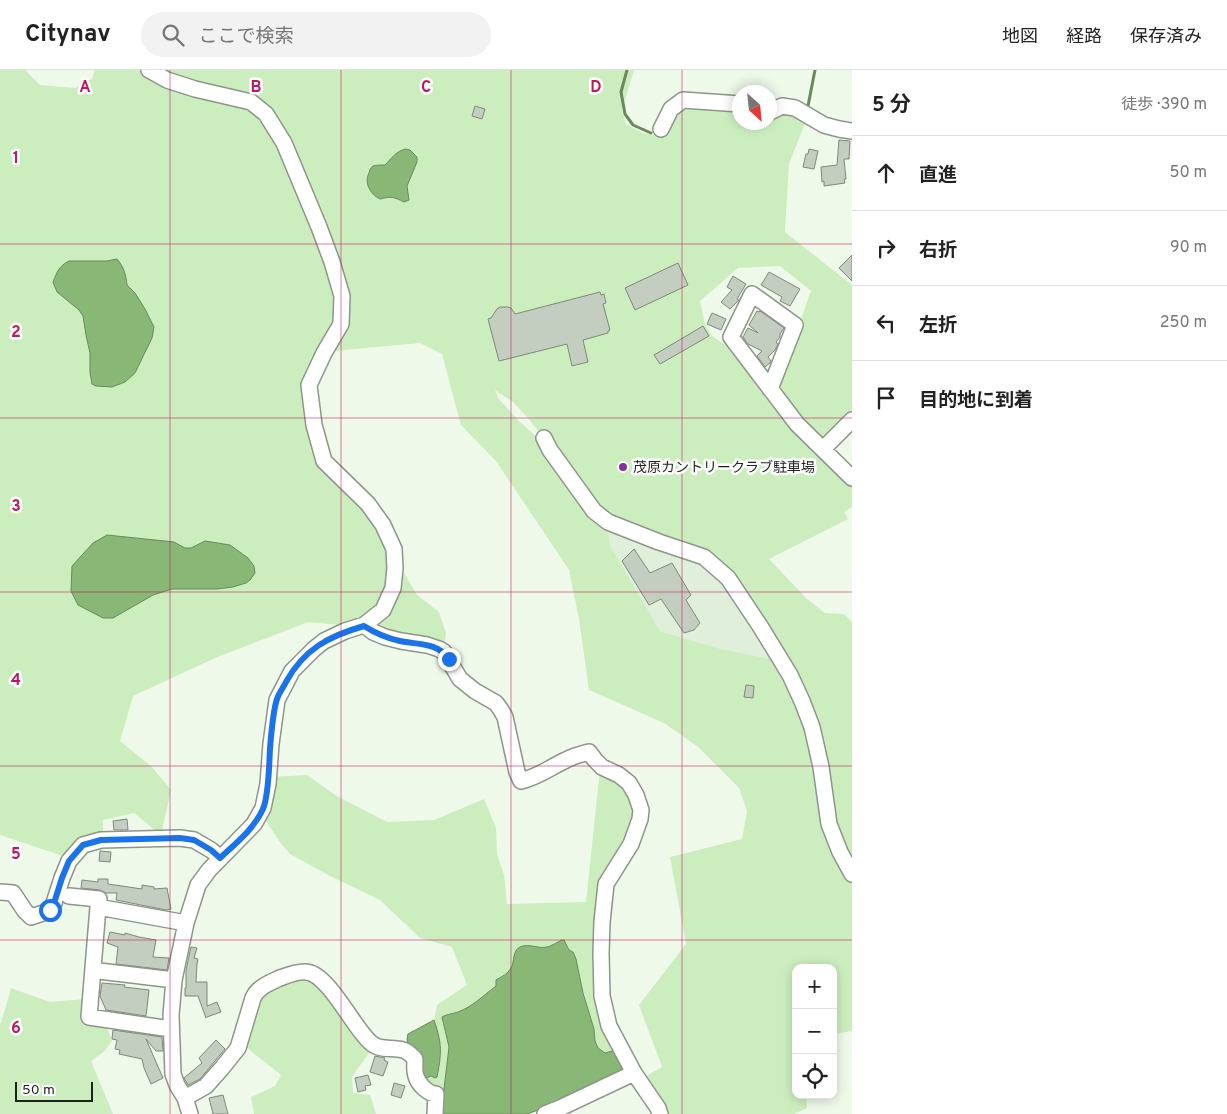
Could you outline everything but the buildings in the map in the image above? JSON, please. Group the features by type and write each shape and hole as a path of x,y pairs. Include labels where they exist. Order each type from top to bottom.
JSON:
{"street":[{"path":"149,70 167,80 186,86 251,102 266,114 284,144 332,262 342,296 341,324 324,352 309,385 314,426 324,460 368,504 383,525 394,549 395,568 393,588 383,610 364,626 345,631 324,641 309,653 292,671 277,700 268,784 263,808 254,824 220,858 198,885 186,923 174,980 171,1029 173,1074 185,1098 190,1114"},
{"path":"661,129 671,109 683,100 732,103"},
{"path":"777,108 782,106 795,108 824,125 852,131"},
{"path":"770,389 795,326 752,294 731,337 770,389 797,424 852,478"},
{"path":"823,449 852,420"},
{"path":"544,438 550,450 594,511 608,522 704,557 728,578 790,675 802,701 812,727 821,767 829,824 840,852 852,874"},
{"path":"364,626 385,637 428,645 439,649 444,652 460,679 475,691 496,703 505,717 517,772 521,781 533,778 565,760 589,752 602,767 619,775 633,788 641,810 640,819 630,844 606,884 602,922 602,996 609,1026 634,1073 658,1108 660,1114"},
{"path":"0,892 12,893 31,917 43,914 50,910 54,903 69,861 83,845 101,840 180,838 194,840 220,858"},
{"path":"69,896 99,899 89,1017 171,1029"},
{"path":"98,907 186,923"},
{"path":"99,971 174,980"},
{"path":"185,1098 206,1086 238,1048 256,992 272,982 290,975 306,972 319,977 326,984 370,1042 377,1047 402,1050 409,1053 415,1059 416,1076 420,1084 432,1094 436,1094 435,1114"},
{"path":"545,1114 634,1073"}],"shaded area":[{"path":"0,70 25,70 40,85 75,88 92,79 95,70 634,70 622,110 626,124 643,133 658,136 684,102 732,105 732,130 777,130 778,111 807,118 789,164 785,232 852,285 852,415 823,441 782,398 777,385 811,291 780,266 738,268 700,301 705,324 712,336 739,354 772,404 852,482 852,507 844,512 848,519 769,559 806,598 825,613 844,614 852,622 852,1031 837,1033 837,964 792,964 792,1099 806,1099 807,1108 794,1114 664,1114 641,1079 662,1067 639,1005 686,944 670,857 742,839 747,811 739,788 698,747 664,723 589,690 579,619 569,570 496,461 461,425 442,354 420,343 334,351 303,382 310,444 315,461 365,506 417,595 439,612 446,633 444,648 373,628 308,622 215,658 133,696 120,741 152,767 171,790 161,835 134,813 103,820 103,836 66,857 0,835","holes":["495,390 513,402 601,509 618,520 684,541 698,548 734,579 770,659 717,648 660,631 611,547 608,532 585,512 539,439 498,398","246,583 225,588 190,589"]},
{"path":"406,149 410,150 417,157 417,162 407,186 409,200 404,202 398,199 380,199 376,197 367,181 370,169 373,166 385,165 397,153"},
{"path":"117,259 124,271 127,285 135,293 154,327 152,338 135,373 125,382 112,387 96,386 92,384 90,353 83,316 79,310 57,292 53,282 59,270 69,261 107,261"},
{"path":"608,532 629,535 693,556 720,577 748,619 770,659 717,648 660,631 611,547"},
{"path":"107,535 174,542 185,548 191,548 205,541 230,545 248,558 254,566 255,573 246,583 233,587 172,589 153,595 113,618 103,618 78,605 71,591 72,566 93,543"},
{"path":"600,769 628,786 637,821 604,882 597,979 616,1050 605,1053 598,1048 576,959 564,940 547,947 523,946 514,955 513,966 510,971 496,980 496,985 468,1007 442,1017 449,1047 444,1089 437,1090 422,1080 431,1076 437,1077 441,1058 441,1046 434,1020 437,1005 467,985 452,947 420,938 380,900 290,854 262,815 271,777 307,775 335,795 387,822 434,820 484,799 496,828 497,854 504,875 507,904 586,902"},
{"path":"564,940 569,950 573,952 576,959 598,1048 605,1053 616,1050 625,1069 563,1101 527,1114 441,1114 449,1047 442,1017 468,1007 496,986 496,980 510,970 516,951 520,947 547,947"},
{"path":"307,974 373,1047 352,1077 353,1093 370,1095 376,1114 254,1114 251,1097 275,1086 281,1075 241,1043 260,992"},
{"path":"11,988 50,1002 84,999 80,1021 106,1024 112,1041 105,1051 91,1061 113,1114 0,1114 0,1023"},
{"path":"434,1020 439,1035 440,1048 437,1077 431,1076 422,1080 408,1044 408,1034"}],"waterway":[{"path":"627,70 621,92 625,114 633,125 651,133"},
{"path":"808,106 815,70"}],"place":[{"name":"茂原カントリークラブ駐車場","path":"623,467"}],"route":[{"path":"50,910 69,861 83,845 101,840 180,838 194,840 220,858 242,837 254,824 263,808 268,784 277,700 292,671 324,641 345,631 364,626 385,637 428,645 439,649 449,659"}]}
